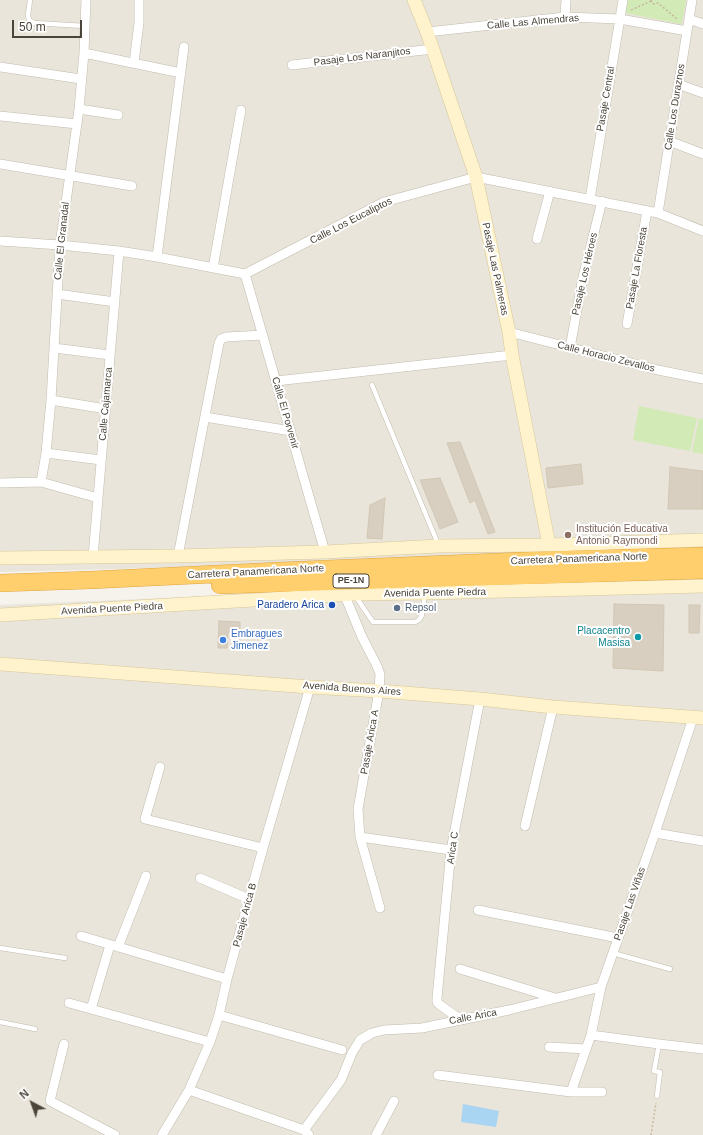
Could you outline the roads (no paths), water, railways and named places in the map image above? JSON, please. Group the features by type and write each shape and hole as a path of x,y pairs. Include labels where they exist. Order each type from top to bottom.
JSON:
{"highway":[{"name":"Carretera Panamericana Norte","path":"0,583 522,561 703,556"},
{"name":"Carretera Panamericana Norte","path":"0,593 426,586 703,570"}],"main road":[{"name":"Pasaje Las Palmeras","path":"414,0 433,49 476,177 509,332 512,355 549,545"},
{"path":"0,558 178,556 324,552 439,546 549,545 703,540"},
{"name":"Avenida Puente Piedra","path":"426,586 703,586"},
{"name":"Avenida Puente Piedra","path":"0,615 347,588"},
{"name":"Avenida Buenos Aires","path":"0,664 379,691 698,718"}],"street":[{"name":"Calle El Granadal","path":"41,482 46,453 60,245 79,109 84,53 86,0"},
{"path":"134,63 139,23 139,0"},
{"path":"565,17 566,0"},
{"name":"Pasaje Central","path":"590,199 623,0"},
{"name":"Calle Los Duraznos","path":"658,213 687,31 684,21 692,0"},
{"name":"Calle Las Almendras","path":"427,32 565,17 620,19 687,31"},
{"path":"684,21 703,24"},
{"path":"157,257 184,47"},
{"name":"Pasaje Los Naranjitos","path":"292,65 433,49"},
{"path":"84,53 181,72"},
{"path":"0,67 81,79"},
{"path":"678,84 703,93"},
{"path":"79,109 118,115"},
{"path":"213,268 241,110"},
{"path":"0,116 77,124"},
{"path":"669,141 703,154"},
{"path":"0,164 132,186"},
{"name":"Calle Los Eucaliptos","path":"245,274 384,202 476,177 658,213 703,231"},
{"path":"537,239 550,191"},
{"name":"Pasaje Los Héroes","path":"570,348 583,277 602,201"},
{"name":"Pasaje La Floresta","path":"627,324 647,211"},
{"path":"0,241 119,251 245,274"},
{"name":"Calle Cajamarca","path":"93,557 119,251"},
{"name":"Calle El Porvenir","path":"245,274 291,431 324,552"},
{"path":"56,294 115,302"},
{"name":"Calle Horacio Zevallos","path":"509,332 658,370 703,379"},
{"path":"178,556 219,343 226,337 263,335"},
{"path":"54,348 110,355"},
{"path":"276,381 512,355"},
{"path":"50,400 106,409"},
{"path":"205,417 291,431"},
{"path":"46,453 101,460"},
{"path":"0,483 41,482 98,498"},
{"name":"Pasaje Arica A","path":"347,588 362,637 380,674 379,691 358,809 360,837 380,908"},
{"name":"Pasaje Arica B","path":"162,1135 190,1090 210,1042 219,1014 227,978 263,848 310,687"},
{"name":"Arica C","path":"460,1019 440,1005 437,998 451,850 480,699"},
{"path":"525,826 553,706"},
{"name":"Pasaje Las Viñas","path":"571,1092 591,1035 601,987 655,833 698,718"},
{"path":"160,767 145,819 263,848"},
{"path":"655,833 703,841"},
{"path":"360,837 451,850"},
{"path":"91,1009 114,946 146,876"},
{"path":"200,878 249,899"},
{"path":"478,910 618,938"},
{"path":"81,936 227,978"},
{"path":"460,969 556,998"},
{"name":"Calle Arica","path":"307,1132 341,1080 352,1053 360,1040 372,1032 422,1028 509,1010 601,987"},
{"path":"68,1003 210,1042"},
{"path":"219,1014 342,1050"},
{"path":"591,1035 703,1049"},
{"path":"64,1044 50,1101 115,1135"},
{"path":"549,1047 586,1049"},
{"path":"438,1075 571,1092 602,1092"},
{"path":"190,1090 307,1132"},
{"path":"376,1135 394,1101"}],"lane":[{"path":"30,0 28,15 29,20 34,23 85,26"},
{"path":"372,385 439,546"},
{"path":"347,588 373,622 415,622 419,620 422,615 426,586"},
{"path":"0,948 65,958"},
{"path":"613,953 670,969"},
{"path":"0,1022 35,1029"},
{"path":"657,1096 660,1072 654,1071 659,1044"}],"water":[{"path":"463,1104 499,1111 496,1127 461,1122"}],"place":[{"name":"Institución Educativa Antonio Raymondi","path":"568,535"},
{"name":"Paradero Arica","path":"332,605"},
{"name":"Repsol","path":"397,608"},
{"name":"Placacentro Masisa","path":"638,637"},
{"name":"Embragues Jimenez","path":"223,640"}]}
